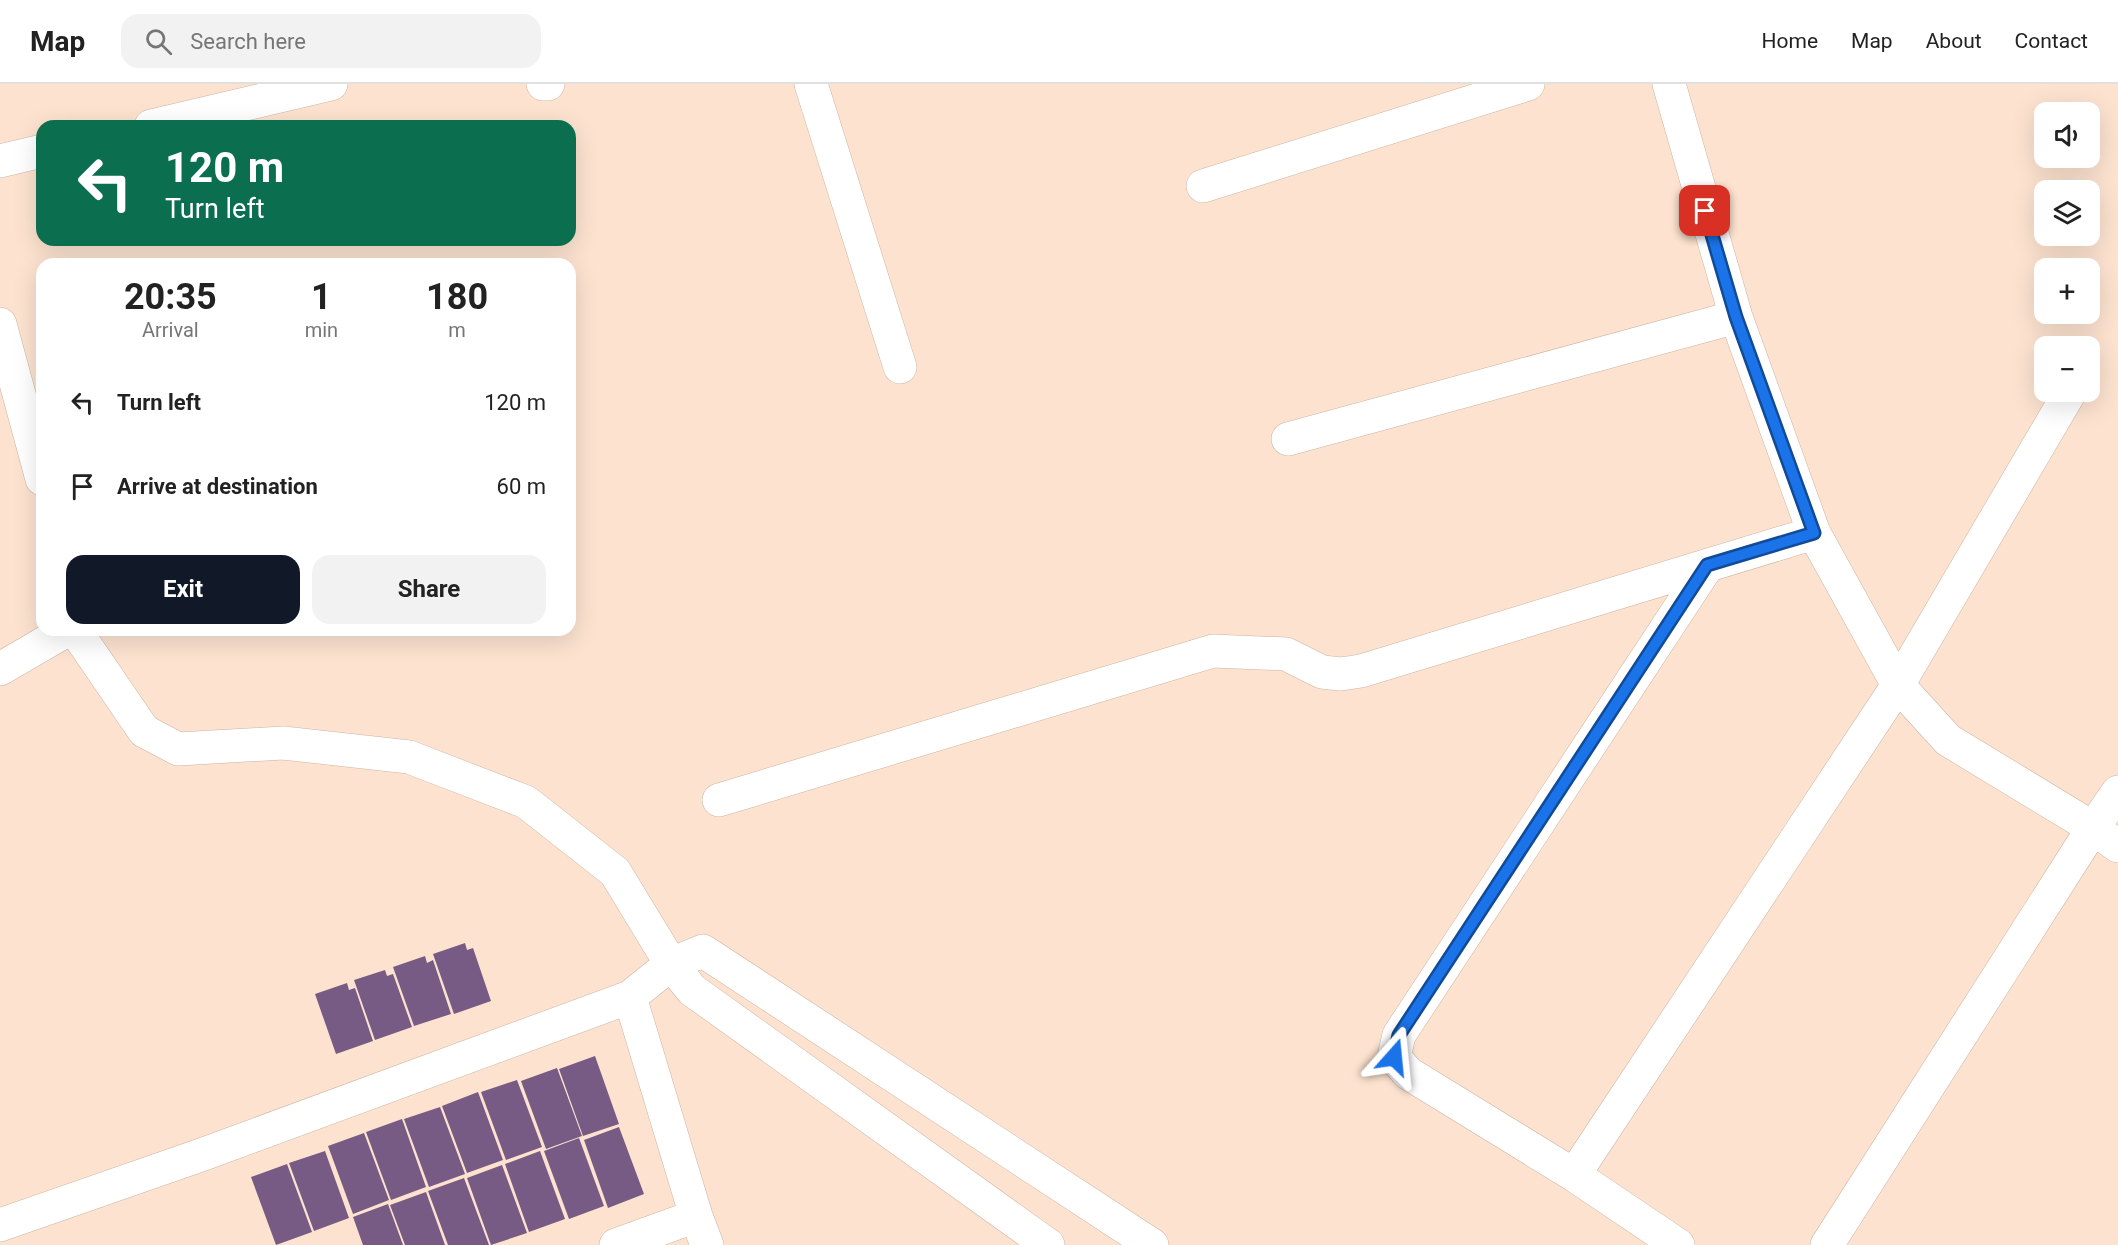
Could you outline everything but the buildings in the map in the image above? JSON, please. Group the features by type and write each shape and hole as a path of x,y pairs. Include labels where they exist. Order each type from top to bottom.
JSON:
{"street":[{"path":"177,120 331,84"},
{"path":"543,84 548,84"},
{"path":"811,84 900,367"},
{"path":"1203,186 1528,84"},
{"path":"1669,84 1736,317 1814,533 1898,684 1948,740 2105,837"},
{"path":"0,161 36,152"},
{"path":"1288,439 1736,317"},
{"path":"0,324 36,457"},
{"path":"1574,1175 1898,684 2064,402"},
{"path":"719,800 1213,651 1286,654 1322,672 1341,674 1361,671 1814,533"},
{"path":"1678,1245 1574,1175 1408,1073 1394,1057 1399,1035 1707,565"},
{"path":"0,669 57,636"},
{"path":"79,636 144,731 178,749 283,743 409,757 526,802 615,872 671,964 692,990 1048,1245"},
{"path":"1827,1245 2105,837 2118,792"},
{"path":"0,1225 201,1155 630,997 671,964 702,951 1142,1242"},
{"path":"616,1245 701,1231 630,997"}],"route":[{"path":"1394,1057 1399,1035 1707,565 1814,533 1736,317 1705,211"}]}
